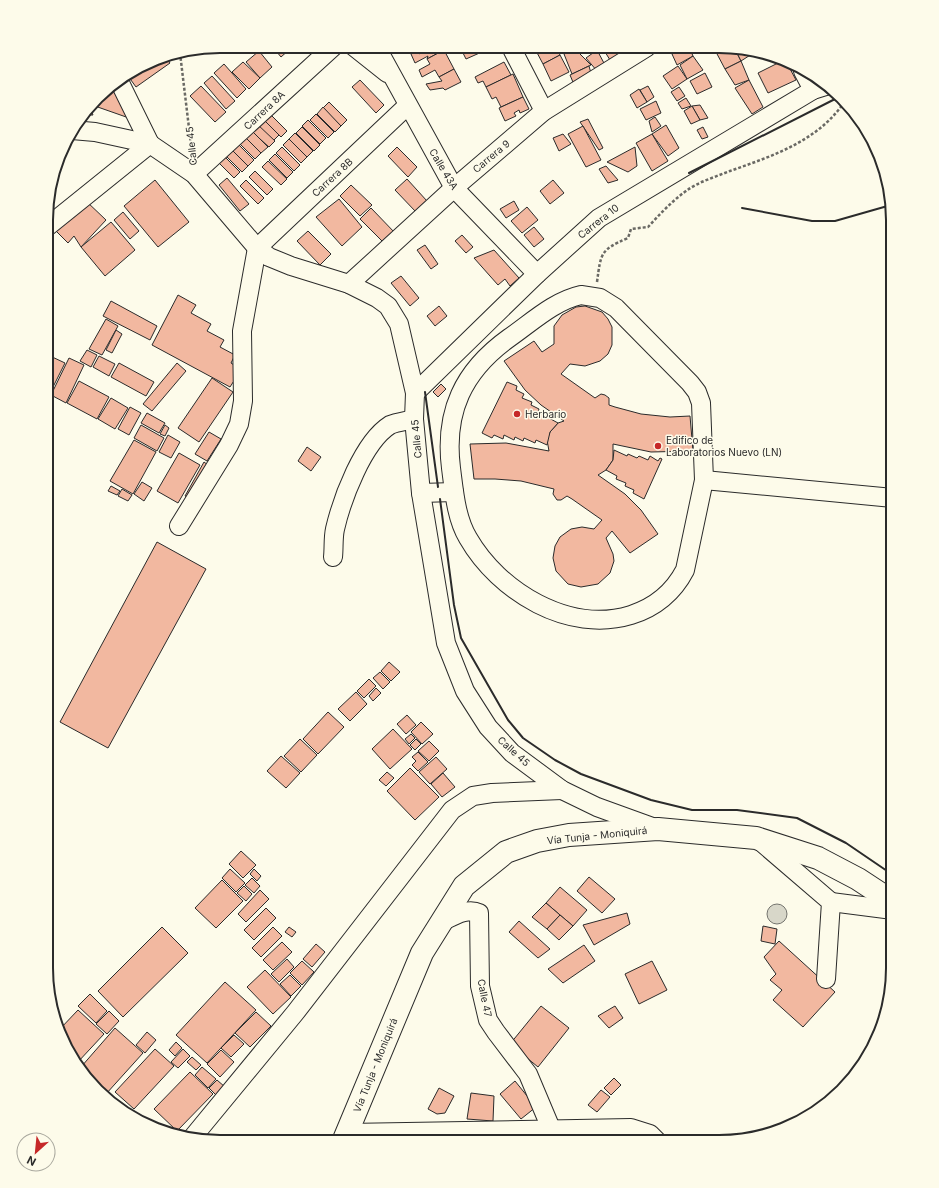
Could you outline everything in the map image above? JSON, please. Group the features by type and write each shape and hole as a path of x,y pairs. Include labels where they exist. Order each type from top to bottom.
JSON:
{"main road":[{"name":"Vía Tunja - Moniquirá","path":"346,1135 422,953 464,886 506,852 537,841 569,836 658,829 756,838 818,858 858,878 886,897"}],"street":[{"name":"Carrera 8A","path":"194,174 326,53"},
{"path":"362,53 392,77"},
{"name":"Calle 43A","path":"380,53 407,106 454,188 537,274"},
{"path":"514,53 544,111"},
{"name":"Carrera 9","path":"349,284 454,188 544,111 637,53"},
{"path":"121,85 150,144"},
{"name":"Carrera 10","path":"414,393 537,274 599,218 622,203 820,88"},
{"name":"Carrera 8B","path":"257,248 407,106"},
{"path":"79,131 95,132 150,144 194,174"},
{"path":"53,223 150,144"},
{"name":"Calle 45","path":"194,174 257,248 269,256 291,266 349,284 388,306 399,324 414,393 414,419 421,493 446,643 465,690 488,727 512,753 562,790 597,807 658,829"},
{"path":"179,526 229,445 239,424 243,401 242,330 257,248"},
{"path":"581,295 600,298 616,308 697,392 701,403 704,480 685,570 679,582 670,593 649,608 624,617 605,620 584,619 552,609 527,597 508,584 487,564 468,538 461,522 454,492 449,452 450,422 454,409 470,377 481,363 500,344 564,300 581,295"},
{"path":"334,557 335,530 345,495 369,445 380,433 392,424 414,419"},
{"path":"704,480 886,497"},
{"path":"421,493 454,492"},
{"path":"196,1134 295,1013 452,810 473,796 492,793 562,790"},
{"path":"756,838 831,902 886,909"},
{"path":"826,979 831,902"},
{"name":"Calle 47","path":"441,922 464,912 474,910 479,913 480,986 488,1020 528,1074 552,1131"},
{"path":"526,1135 552,1131 631,1128 647,1135"}],"path":[{"name":"Calle 45","path":"181,58 194,174"},
{"path":"596,287 600,257 610,247 628,238 631,229 648,227 686,190 796,145 835,115 841,106"}],"shaded area":[{"path":"777,904 784,907 787,914 784,921 777,924 770,921 767,914 770,907"}],"building":[{"path":"257,53 261,53 272,67 260,78 246,62"},
{"path":"278,53 286,53 281,57"},
{"path":"438,53 427,59 428,56 415,63 411,54"},
{"path":"438,53 446,53 454,69 439,77 435,70 422,77 419,70 430,64 427,59"},
{"path":"463,53 480,53 466,59"},
{"path":"537,53 559,53 560,55 543,64"},
{"path":"579,53 591,65 572,74 564,54"},
{"path":"593,53 599,53 605,65 597,71 586,58"},
{"path":"606,53 624,53 610,60"},
{"path":"692,53 693,56 677,65 672,54"},
{"path":"717,53 737,54 741,61 725,69"},
{"path":"737,54 749,56 741,61"},
{"path":"560,55 569,72 551,81 543,64"},
{"path":"693,56 703,70 687,79 680,65"},
{"path":"169,61 170,63 136,87 130,79 146,70 166,62"},
{"path":"741,61 749,80 735,85 725,69"},
{"path":"243,62 260,78 249,89 232,72"},
{"path":"504,62 511,75 486,87 483,81 478,83 475,77"},
{"path":"224,64 246,89 237,98 214,73"},
{"path":"777,64 790,69 796,80 768,93 758,73"},
{"path":"589,66 592,77 575,87 570,75"},
{"path":"678,66 687,79 672,89 663,76"},
{"path":"454,69 461,82 445,90 443,88 430,90 426,84 442,81 439,77"},
{"path":"705,73 712,87 697,94 690,81"},
{"path":"513,74 523,97 501,107 496,97 492,99 486,87"},
{"path":"212,76 235,101 226,109 204,83"},
{"path":"360,80 384,105 376,113 352,87"},
{"path":"749,80 763,107 752,114 735,88"},
{"path":"201,86 226,112 215,122 190,96"},
{"path":"648,86 654,97 647,102 640,90"},
{"path":"679,87 685,96 677,101 671,92"},
{"path":"115,89 129,118 97,107"},
{"path":"639,89 647,102 637,108 630,95"},
{"path":"523,97 529,109 520,113 519,110 514,113 516,116 505,121 499,108"},
{"path":"686,98 691,106 682,109 678,103"},
{"path":"656,101 661,113 646,120 640,109"},
{"path":"329,102 347,120 341,126 323,108"},
{"path":"700,105 708,118 700,120 692,106"},
{"path":"692,106 700,120 691,124 684,111"},
{"path":"323,107 341,126 335,132 317,114"},
{"path":"269,113 287,131 281,137 263,119"},
{"path":"316,114 334,132 328,138 310,120"},
{"path":"261,117 279,135 273,141 255,123"},
{"path":"655,117 661,126 652,132 649,121"},
{"path":"588,119 603,148 599,150 580,122"},
{"path":"308,120 326,138 320,144 302,126"},
{"path":"256,123 275,141 269,147 250,130"},
{"path":"666,125 679,148 668,156 652,134"},
{"path":"583,126 601,160 586,167 568,134"},
{"path":"302,127 320,145 314,151 296,133"},
{"path":"703,127 708,137 702,139 697,130"},
{"path":"250,129 268,147 261,153 243,135"},
{"path":"295,133 313,151 307,157 289,139"},
{"path":"563,134 571,144 559,151 553,138"},
{"path":"652,134 668,161 652,171 636,143"},
{"path":"243,135 261,153 255,159 237,141"},
{"path":"289,139 307,157 301,163 283,145"},
{"path":"236,142 254,160 248,166 230,148"},
{"path":"282,147 300,165 294,171 276,153"},
{"path":"397,147 417,167 408,177 388,156"},
{"path":"635,147 637,166 628,172 607,162"},
{"path":"230,148 248,166 242,172 224,154"},
{"path":"222,154 240,172 234,178 216,160"},
{"path":"275,154 293,172 287,178 269,160"},
{"path":"268,161 287,179 281,185 262,167"},
{"path":"606,166 618,180 608,183 599,169"},
{"path":"255,171 273,189 267,195 249,177"},
{"path":"227,178 249,204 240,211 219,185"},
{"path":"407,179 427,201 416,212 395,190"},
{"path":"155,180 189,222 158,247 124,206"},
{"path":"246,180 264,198 258,204 240,186"},
{"path":"553,180 564,193 550,204 540,191"},
{"path":"351,185 372,205 360,216 340,196"},
{"path":"339,199 362,227 342,246 316,217"},
{"path":"85,200 106,220 81,247 74,236 68,243 56,231"},
{"path":"514,201 519,210 506,218 500,209"},
{"path":"527,207 538,220 522,233 511,221"},
{"path":"371,208 396,234 385,244 360,219"},
{"path":"123,212 139,231 130,239 114,220"},
{"path":"111,222 135,250 105,276 81,247"},
{"path":"534,227 544,239 534,247 524,235"},
{"path":"308,231 331,254 320,265 297,241"},
{"path":"462,235 473,247 466,253 455,241"},
{"path":"425,245 438,264 431,269 417,250"},
{"path":"494,250 519,278 510,286 505,279 498,285 474,258"},
{"path":"401,276 419,298 410,306 391,283"},
{"path":"178,295 196,305 191,313 211,324 207,331 224,340 220,347 235,355 231,363 237,367 237,376 230,387 152,345"},
{"path":"111,301 157,326 150,340 103,316"},
{"path":"439,306 447,316 435,326 427,316"},
{"name":"Edifico de Laboratorios Nuevo (LN)","path":"585,306 602,312 608,319 612,327 612,345 608,354 600,361 585,366 570,364 561,374 595,398 601,394 605,395 609,398 609,405 615,407 641,414 670,417 690,416 693,451 651,452 613,444 613,460 606,470 598,475 625,494 641,510 658,534 630,553 612,531 606,538 613,554 614,561 610,573 598,584 581,587 568,584 556,571 553,558 555,546 560,537 571,529 582,527 594,529 602,520 567,496 561,500 557,500 553,494 554,489 521,481 474,479 470,444 506,443 549,451 547,440 550,432 558,423 564,421 541,405 525,390 504,361 534,341 542,352 554,344 554,326 562,315 576,307"},
{"path":"106,319 118,326 102,355 89,349"},
{"path":"116,330 122,334 112,353 106,350"},
{"path":"87,350 97,355 91,367 80,361"},
{"path":"99,356 115,364 109,376 93,367"},
{"path":"53,357 65,363 53,387"},
{"path":"69,358 84,365 66,403 53,396 53,391"},
{"path":"119,363 154,382 146,396 111,377"},
{"path":"177,363 186,371 152,411 143,404"},
{"path":"212,378 233,392 199,442 178,428"},
{"path":"79,381 109,397 97,419 67,403"},
{"name":"Herbario","path":"507,382 517,386 516,390 524,394 522,398 532,402 531,405 539,409 538,412 558,423 550,432 547,445 536,440 535,443 524,438 523,441 515,437 514,440 504,435 503,439 494,435 492,438 482,433"},
{"path":"441,384 446,389 438,397 433,392"},
{"path":"111,398 128,408 115,429 98,419"},
{"path":"130,407 141,413 129,435 118,429"},
{"path":"147,413 165,423 159,433 141,423"},
{"path":"141,425 164,438 157,451 134,438"},
{"path":"165,425 169,428 165,436 160,434"},
{"path":"209,432 221,439 207,461 195,454"},
{"path":"168,435 180,442 171,458 159,452"},
{"path":"134,440 156,452 133,494 110,481"},
{"path":"307,447 321,457 311,471 298,461"},
{"path":"614,450 627,456 628,454 637,458 639,456 648,460 650,456 658,461 660,458 662,459 644,499 633,493 634,490 625,486 626,483 616,479 617,476 606,470 613,460"},
{"path":"179,453 200,465 178,503 157,491"},
{"path":"204,462 208,465 189,498 185,496"},
{"path":"142,482 152,488 144,501 134,494"},
{"path":"111,486 120,491 117,495 108,491"},
{"path":"122,489 132,495 128,501 118,496"},
{"path":"157,542 206,569 108,748 60,722"},
{"path":"389,662 400,672 391,681 381,671"},
{"path":"380,672 390,682 383,689 373,678"},
{"path":"369,679 376,686 364,698 357,691"},
{"path":"376,688 381,693 373,701 369,696"},
{"path":"356,692 367,704 350,721 338,709"},
{"path":"328,712 344,727 318,754 303,739"},
{"path":"407,715 416,725 406,734 397,724"},
{"path":"421,722 433,734 422,744 411,732"},
{"path":"393,729 412,749 390,769 372,749"},
{"path":"411,734 415,738 409,744 405,739"},
{"path":"300,739 317,755 301,772 284,756"},
{"path":"416,739 421,744 415,750 410,745"},
{"path":"429,741 439,751 429,761 418,751"},
{"path":"418,752 428,762 418,771 412,765 416,761 412,757"},
{"path":"281,756 300,773 286,788 267,771"},
{"path":"436,757 447,769 430,784 419,772"},
{"path":"410,768 439,797 415,820 387,791"},
{"path":"387,772 394,778 386,786 379,780"},
{"path":"443,773 455,787 442,797 431,784"},
{"path":"241,851 256,865 243,878 229,864"},
{"path":"230,869 245,883 236,892 222,878"},
{"path":"254,869 261,876 257,881 250,874"},
{"path":"589,877 615,899 602,913 577,891"},
{"path":"252,878 260,886 254,893 245,885"},
{"path":"222,880 243,901 216,928 195,908"},
{"path":"244,886 252,894 246,901 237,893"},
{"path":"560,887 587,910 573,926 546,903"},
{"path":"260,890 269,899 246,922 238,914"},
{"path":"546,903 560,915 547,929 532,917"},
{"path":"266,908 276,918 254,940 244,930"},
{"path":"627,913 630,924 594,945 583,925"},
{"path":"560,915 573,926 559,940 547,929"},
{"path":"519,921 550,949 538,958 509,932"},
{"path":"763,926 777,929 775,944 761,941"},
{"path":"162,927 188,953 123,1017 98,991"},
{"path":"273,927 282,936 261,957 252,948"},
{"path":"289,927 296,932 292,937 285,932"},
{"path":"779,941 835,992 803,1027 773,1000 782,990 770,980 776,974 764,957"},
{"path":"282,942 292,952 273,970 263,960"},
{"path":"316,944 325,952 312,967 303,959"},
{"path":"584,945 595,961 563,983 548,969"},
{"path":"287,959 294,967 279,982 271,974"},
{"path":"302,961 314,972 302,985 290,973"},
{"path":"652,961 667,990 639,1004 625,974"},
{"path":"265,970 291,997 273,1014 247,987"},
{"path":"290,975 301,986 291,996 280,984"},
{"path":"225,982 256,1010 207,1063 176,1035"},
{"path":"90,994 107,1011 96,1023 78,1006"},
{"path":"541,1006 569,1028 538,1067 510,1044"},
{"path":"615,1006 623,1018 609,1028 598,1016"},
{"path":"78,1010 104,1034 80,1060 70,1042 63,1025"},
{"path":"109,1011 119,1021 107,1034 96,1024"},
{"path":"256,1012 271,1026 250,1047 235,1033"},
{"path":"115,1028 143,1053 108,1092 83,1064"},
{"path":"147,1032 156,1040 145,1053 136,1045"},
{"path":"234,1035 244,1044 231,1057 221,1048"},
{"path":"176,1042 182,1048 175,1056 169,1050"},
{"path":"155,1049 174,1066 134,1109 115,1092"},
{"path":"183,1049 190,1056 178,1068 171,1062"},
{"path":"221,1050 234,1062 220,1077 207,1064"},
{"path":"192,1057 201,1065 196,1070 187,1062"},
{"path":"202,1067 216,1079 208,1088 195,1075"},
{"path":"190,1072 213,1094 178,1130 174,1129 154,1109"},
{"path":"614,1078 621,1085 611,1095 604,1088"},
{"path":"217,1080 225,1087 217,1096 209,1088"},
{"path":"515,1081 536,1107 521,1119 500,1094"},
{"path":"439,1088 454,1096 445,1113 437,1114 428,1109"},
{"path":"601,1090 610,1097 597,1112 588,1105"},
{"path":"471,1093 494,1096 493,1121 467,1119"},
{"path":"644,1132 645,1135 630,1135"},
{"path":"596,1133 596,1135 578,1135"}],"wall":[{"path":"689,173 834,99"},
{"path":"742,208 812,221 835,221 886,206"},
{"path":"425,392 438,487"},
{"path":"440,499 454,605 461,638 508,720 523,738 555,760 581,774 651,800 692,810 737,810 797,818 846,843 886,870"}],"place":[{"name":"Herbario","path":"517,414"},
{"name":"Edifico de Laboratorios Nuevo (LN)","path":"658,446"}]}
